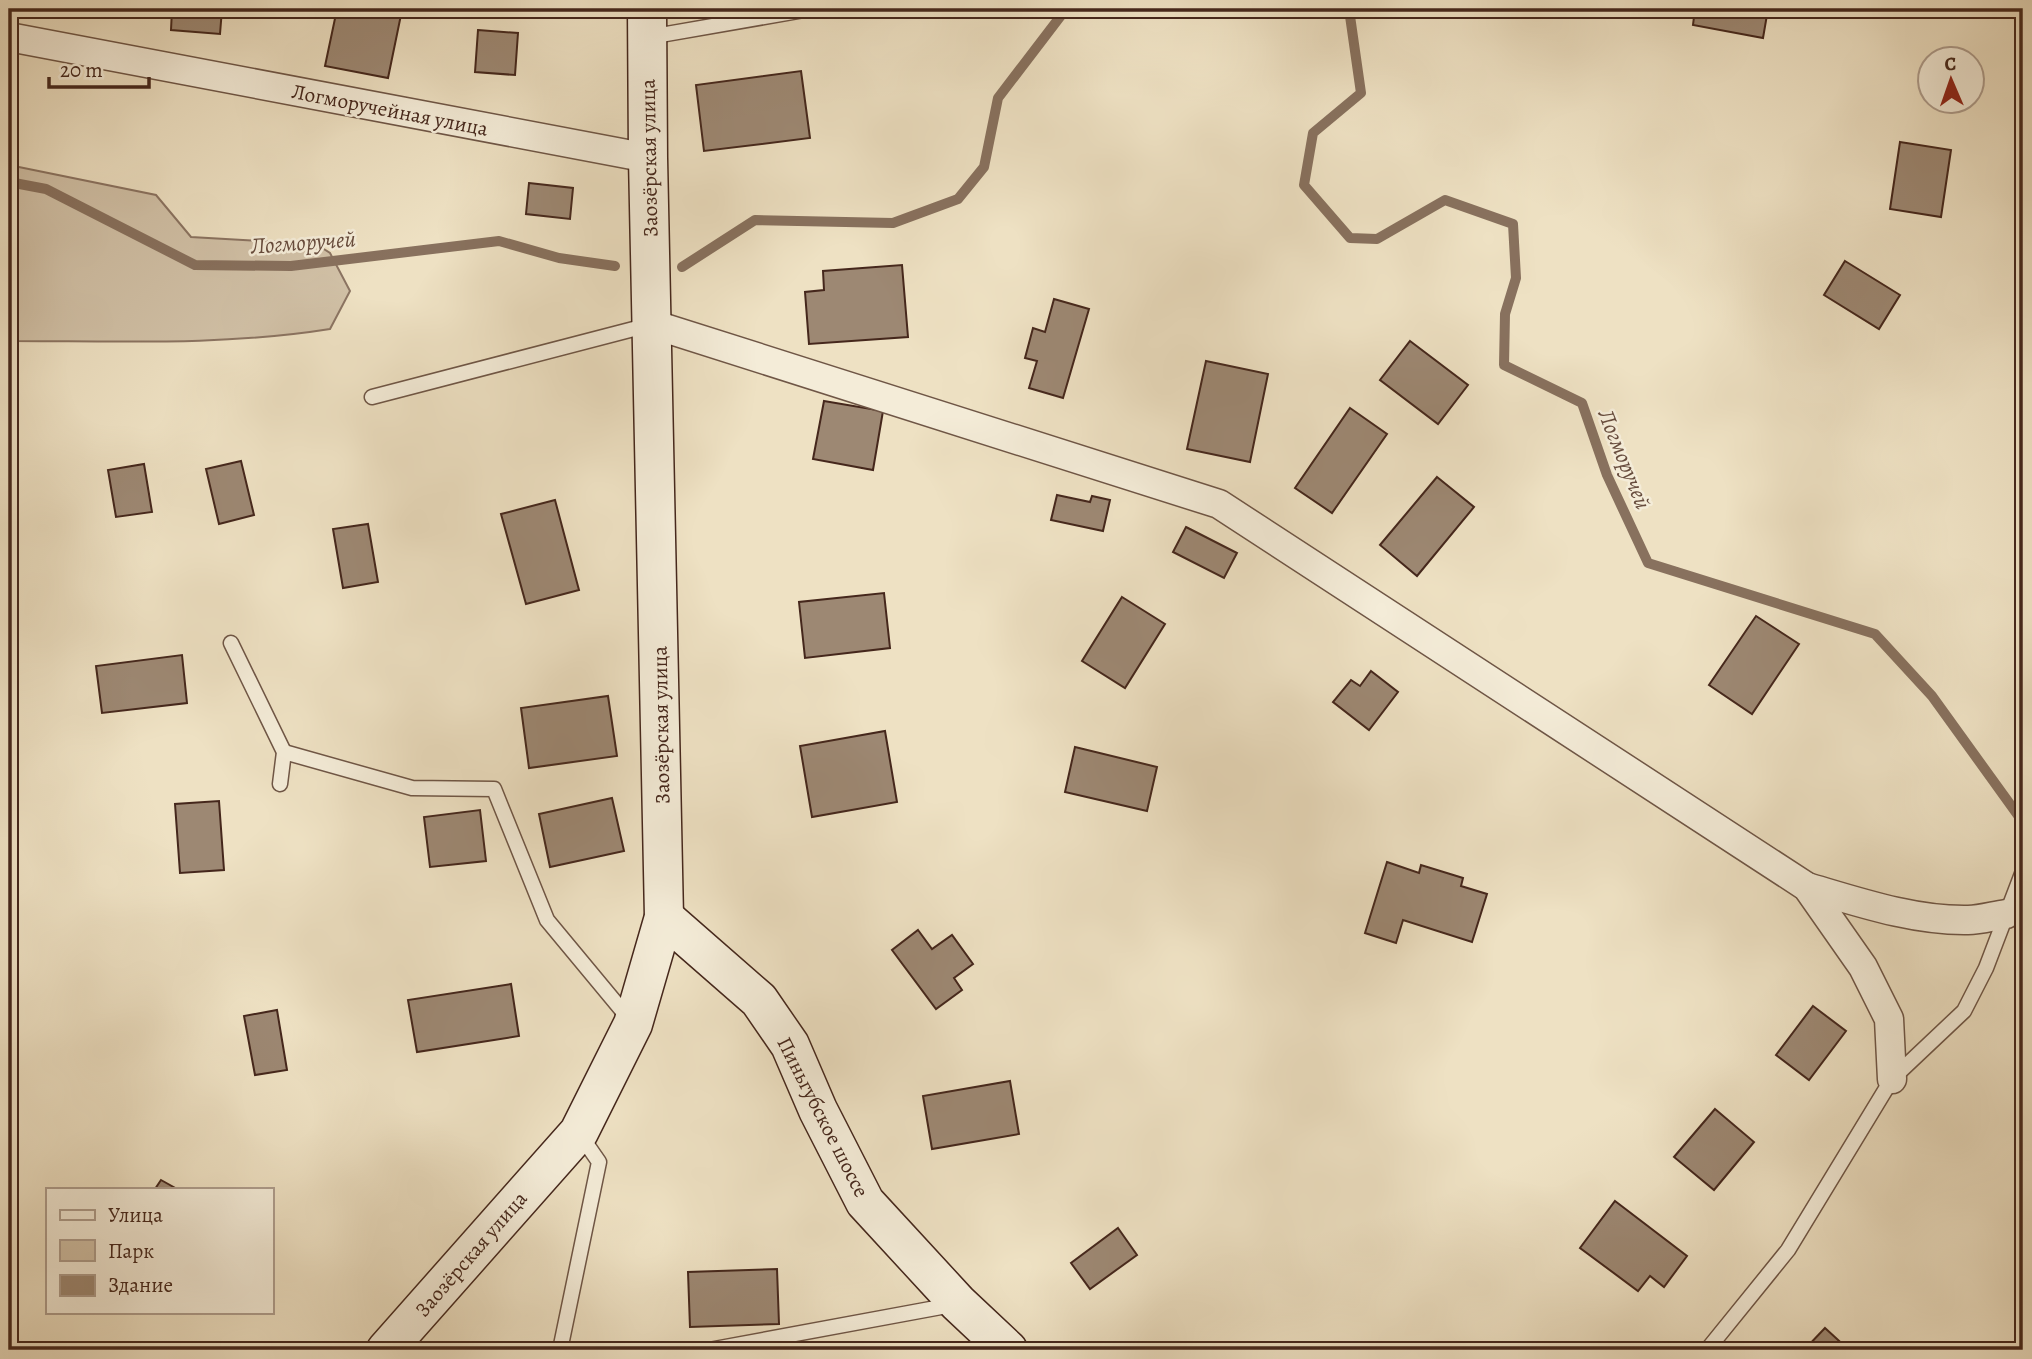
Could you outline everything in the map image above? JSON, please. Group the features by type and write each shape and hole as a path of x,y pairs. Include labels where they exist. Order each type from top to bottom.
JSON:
{"street":[{"name":"Заозёрская улица","path":"386,1350 579,1132 633,1024 664,917 647,23"},
{"name":"Логморучейная улица","path":"9,37 648,158"},
{"path":"652,324 1219,504 1807,887 1873,906 1921,915 1968,920 2006,914"},
{"path":"1807,887 1863,967 1889,1019 1892,1079"},
{"name":"Пиньгубское шоссе","path":"664,917 759,1000 790,1045 818,1110 865,1202 958,1303 1008,1350"}],"lane":[{"path":"647,23 810,9"},
{"path":"372,397 652,324"},
{"path":"231,643 284,752 280,784"},
{"path":"284,752 412,788 494,789 547,920 633,1024"},
{"path":"1707,1350 1788,1250 1892,1079 1964,1011 1986,968 2023,871"},
{"path":"560,1350 599,1162 579,1132"},
{"path":"709,1350 958,1303"}],"green space":[{"path":"9,165 156,195 191,237 316,244 330,253 350,291 330,329 210,340 9,341"}],"building":[{"path":"172,9 222,9 220,34 171,30"},
{"path":"337,9 402,10 388,78 325,66"},
{"path":"1695,9 1768,9 1763,38 1693,25"},
{"path":"478,30 518,33 515,75 475,72"},
{"path":"801,71 810,138 704,151 696,85"},
{"path":"1900,142 1951,150 1941,217 1890,209"},
{"path":"529,183 573,188 570,219 526,214"},
{"path":"1845,261 1900,295 1879,329 1824,295"},
{"path":"902,265 908,337 809,344 805,292 824,290 823,271"},
{"path":"1054,299 1089,309 1063,398 1029,388 1037,361 1025,358 1033,328 1045,332"},
{"path":"1410,341 1468,385 1438,424 1380,380"},
{"path":"1206,361 1268,374 1250,462 1187,449"},
{"path":"824,401 883,411 873,470 813,459"},
{"path":"1350,408 1387,434 1332,513 1295,488"},
{"path":"241,461 254,515 219,524 206,469"},
{"path":"144,464 152,512 116,517 108,470"},
{"path":"1437,477 1474,507 1417,576 1380,545"},
{"path":"1057,495 1090,502 1092,496 1110,500 1103,531 1051,520"},
{"path":"555,500 579,590 526,604 501,514"},
{"path":"368,524 378,582 343,588 333,529"},
{"path":"1186,527 1237,553 1224,578 1173,552"},
{"path":"884,593 890,648 805,658 799,602"},
{"path":"1122,597 1165,624 1125,688 1082,661"},
{"path":"1756,616 1799,644 1752,714 1709,685"},
{"path":"182,655 187,703 102,713 96,666"},
{"path":"1371,671 1398,692 1369,730 1333,702 1351,680 1360,686"},
{"path":"608,696 617,756 529,768 521,708"},
{"path":"885,731 897,802 812,817 800,746"},
{"path":"1075,747 1157,767 1147,811 1065,792"},
{"path":"612,798 624,851 550,867 539,814"},
{"path":"219,801 224,870 180,873 175,804"},
{"path":"480,810 486,861 430,867 424,817"},
{"path":"1387,862 1419,873 1421,865 1463,878 1461,886 1487,894 1472,942 1403,920 1396,943 1365,933"},
{"path":"918,930 932,949 952,935 973,964 954,978 962,990 936,1009 892,950"},
{"path":"511,984 519,1036 417,1052 408,1000"},
{"path":"1813,1006 1846,1031 1809,1080 1776,1055"},
{"path":"277,1010 287,1070 255,1075 244,1016"},
{"path":"1010,1081 1019,1134 932,1149 923,1096"},
{"path":"1715,1109 1754,1142 1714,1190 1674,1157"},
{"path":"161,1180 175,1188 156,1188"},
{"path":"1615,1201 1687,1256 1664,1287 1650,1276 1638,1291 1580,1248"},
{"path":"1118,1228 1137,1255 1090,1289 1071,1263"},
{"path":"777,1269 779,1324 690,1327 688,1272"},
{"path":"1825,1328 1849,1350 1804,1350"}],"waterway":[{"name":"Логморучей","path":"682,267 755,220 893,223 958,199 984,167 998,98 1066,9"},
{"name":"Логморучей","path":"1349,9 1361,93 1313,133 1304,185 1350,238 1377,239 1445,200 1513,224 1516,278 1505,314 1504,365 1582,403 1607,475 1648,563 1875,634 1932,696 2020,818"},
{"name":"Логморучей","path":"9,182 46,189 195,265 291,266 499,241 559,258 615,266"}]}
